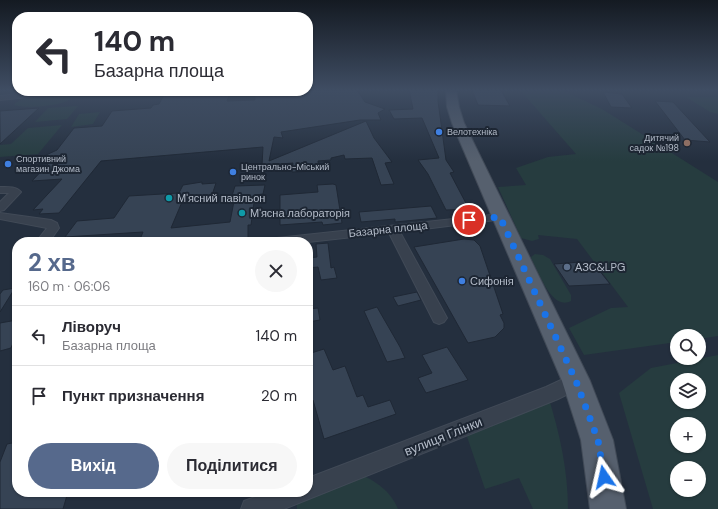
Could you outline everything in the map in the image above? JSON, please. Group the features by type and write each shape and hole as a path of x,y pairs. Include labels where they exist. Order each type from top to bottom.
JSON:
{"main road":[{"path":"455,114 500,217 576,381 598,440 608,509"}],"street":[{"path":"0,190 11,190 16,192 0,208"},
{"path":"0,216 47,223 53,226 53,228 46,237"},
{"name":"Базарна площа","path":"313,238 500,217"},
{"path":"392,228 439,318"},
{"name":"вулиця Глінки","path":"313,487 552,394 576,381"},
{"path":"252,509 283,497"}],"green space":[{"path":"43,114 71,114 67,119 35,122"},
{"path":"79,114 99,114 93,124 71,127"},
{"path":"541,114 610,114 718,182 718,336 706,338 706,329 670,329 670,343 584,355 569,328 611,308 628,307 577,239 538,235 539,239 532,241 521,238 498,187 526,185 516,168 548,157 576,154"},
{"path":"62,125 38,154 0,157 0,145 11,144 28,128"},
{"path":"535,254 543,255 550,259 571,295 571,301 564,303 558,301 552,296 542,281 532,260 531,257"},
{"path":"718,355 718,509 653,509 619,393 651,368 670,364 706,365 706,357"},
{"path":"549,399 563,453 567,481 568,509 533,509 519,478 485,489 465,431"},
{"path":"358,473 370,479 386,491 395,502 398,509 297,509 296,498 313,497 313,491"}],"building":[{"path":"0,114 33,114 0,144"},
{"path":"110,114 378,114 381,120 360,120 281,132 283,138 274,137 269,161 366,121 374,138 392,162 385,163 394,184 381,185 372,158 345,159 344,155 331,158 331,160 318,161 319,171 292,172 293,163 262,165 263,147 101,161 59,213 39,214 43,209 33,210 62,179 32,181 49,163 34,165 46,155 57,150 74,128 102,126"},
{"path":"391,114 440,114 446,160 454,172 450,173 469,209 446,210 428,174 418,160 439,158 422,118 394,119"},
{"path":"665,114 684,114 710,142 685,140"},
{"path":"202,182 202,184 216,183 210,201 182,202 171,228 230,222 235,196 232,196 235,186 265,185 263,194 255,195 251,225 248,225 248,237 141,237 143,232 65,237 77,221 114,218 129,196 179,193 183,185"},
{"path":"317,185 336,185 342,223 323,225 322,222 280,225 280,195 318,192"},
{"path":"431,206 437,218 395,222 395,219 361,222 359,212"},
{"name":"Сифонія","path":"464,239 474,240 480,246 503,314 500,315 504,323 504,328 495,337 468,343 414,247"},
{"path":"328,243 331,268 334,267 337,278 321,280 318,267 313,268 313,257 317,257 316,244"},
{"path":"581,262 583,265 595,265 610,284 569,286 554,264"},
{"path":"12,288 12,293 0,312 0,294 3,290"},
{"path":"417,292 421,300 398,306 393,297"},
{"path":"377,307 405,358 387,362 364,311"},
{"path":"313,308 318,308 320,320 313,321"},
{"path":"12,321 12,346 11,348 0,351 0,323"},
{"path":"447,347 468,380 426,393 418,378 432,373 422,355"},
{"path":"324,349 333,370 345,366 357,397 363,395 368,407 390,400 396,414 324,439 313,400 313,352"},
{"path":"12,443 12,497 67,497 63,509 0,509 0,462 7,444"}],"place":[{"name":"Велотехніка","path":"439,132"},
{"name":"Дитячий садок №198","path":"687,143"},
{"name":"Спортивний магазин Джома","path":"8,164"},
{"name":"Центрально-Міський ринок","path":"233,172"},
{"name":"М'ясний павільон","path":"169,198"},
{"name":"М'ясна лабораторія","path":"242,213"},
{"name":"АЗС&LPG","path":"567,267"},
{"name":"Сифонія","path":"462,281"}],"route":[{"path":"469,220 500,217 576,381 598,440 604,477"}]}
